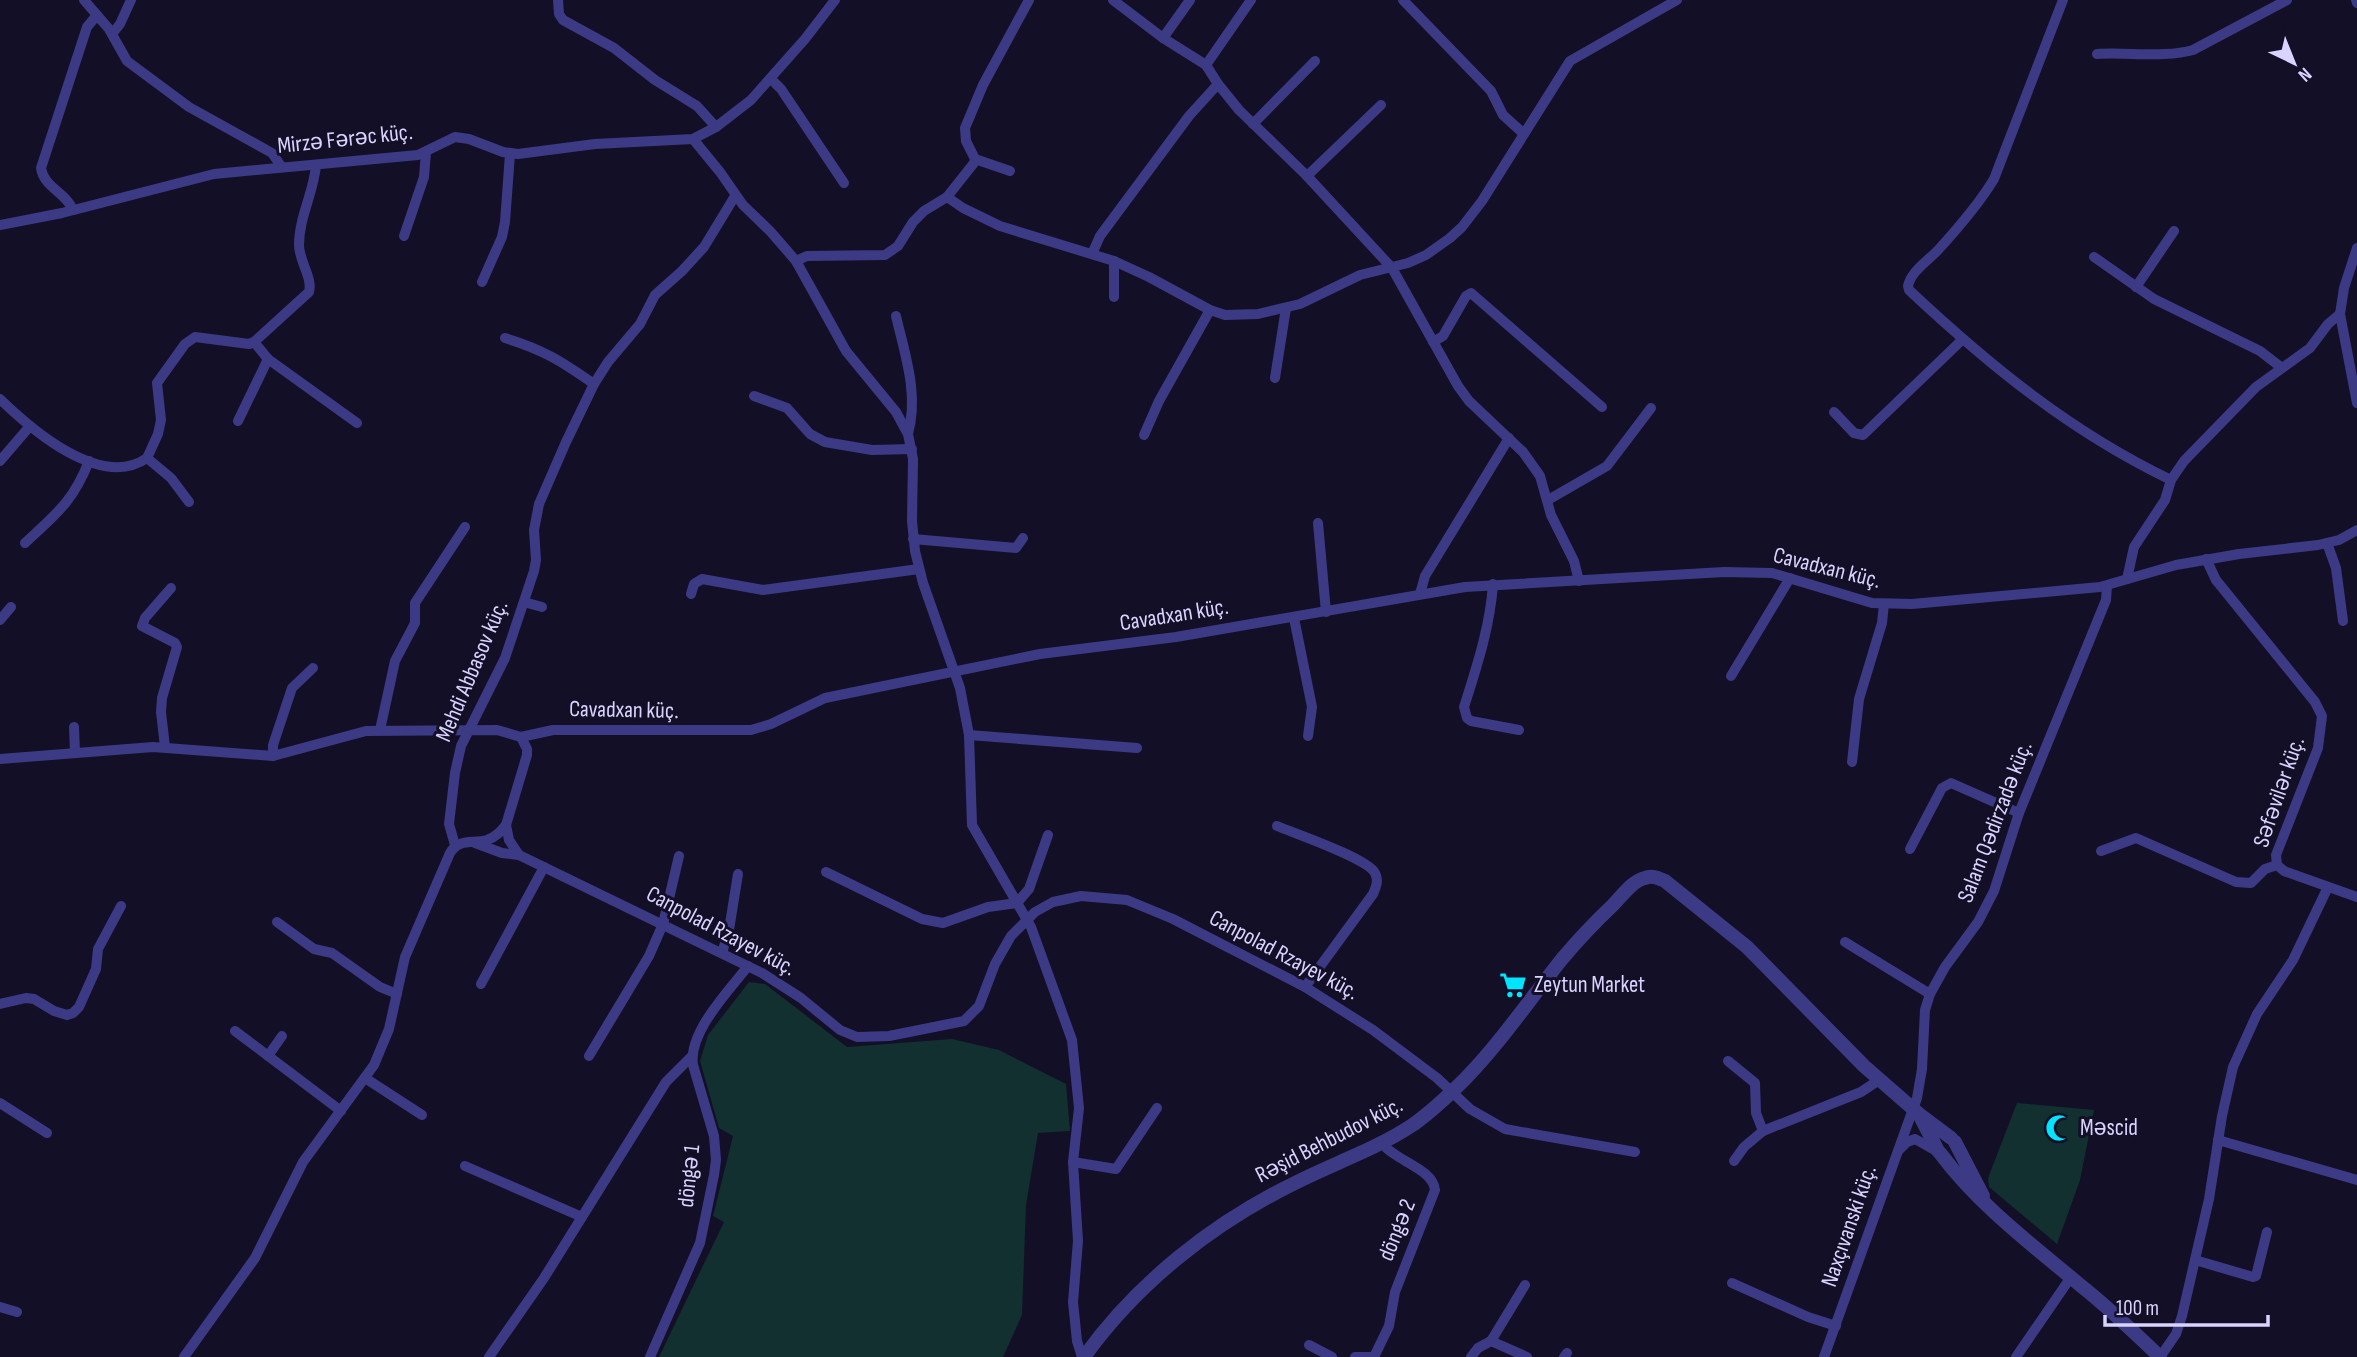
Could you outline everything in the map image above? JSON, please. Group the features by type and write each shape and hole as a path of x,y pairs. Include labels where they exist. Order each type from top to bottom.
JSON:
{"street":[{"path":"84,0 112,34 123,57 156,85 189,107 272,153 281,166"},
{"path":"112,34 120,24 131,0"},
{"path":"558,0 559,14 563,20 614,48 648,75 697,106 716,127"},
{"path":"835,0 771,79 745,105 716,127 693,139 720,172 735,196 796,261 846,351 896,412 908,434 912,449 913,539 919,569 955,669 969,735 972,825 1027,919 1072,1040 1079,1108 1073,1162 1078,1241 1073,1302 1077,1341 1083,1357"},
{"path":"1010,171 975,159 966,141 965,128 983,85 1029,0"},
{"path":"1113,0 1163,38 1206,65 1218,84 1253,124 1307,176 1392,268 1469,401 1523,452 1540,477 1554,525 1580,581"},
{"path":"1163,38 1190,0"},
{"path":"1206,65 1251,0"},
{"path":"1403,0 1491,91 1503,115 1524,134"},
{"path":"947,197 1000,226 1114,261 1225,315 1241,316 1286,308 1318,298 1360,275 1392,268 1426,255 1462,227 1482,201 1570,61 1677,0"},
{"path":"2063,0 1994,178 1977,205 1908,282 1909,290 1963,339 2048,408 2139,465 2171,480"},
{"path":"2097,54 2178,54 2193,50 2287,0"},
{"path":"73,210 66,197 44,179 41,168 88,27 97,15"},
{"path":"1253,124 1315,61"},
{"path":"771,79 781,89 844,183"},
{"path":"1092,254 1100,236 1173,137 1218,84"},
{"path":"1307,176 1381,105"},
{"name":"Mirzə Fərəc küç.","path":"0,225 73,210 214,174 408,156 426,152 455,137 469,139 510,154 595,144 693,139"},
{"path":"404,236 424,177 426,152"},
{"path":"482,282 502,237 510,154"},
{"path":"796,261 807,256 892,252 924,211 947,197 975,159"},
{"path":"0,398 30,426 72,454 89,461 127,468 147,458 161,420 157,383 185,344 190,339 202,336 242,343 254,342 309,292 310,281 300,258 299,235 316,165"},
{"name":"Mehdi Abbasov küç.","path":"456,845 449,824 454,773 467,730 505,658 524,602 536,560 534,530 539,504 594,384 608,362 634,333 655,295 704,247 735,196"},
{"path":"2136,287 2175,231"},
{"path":"2357,248 2344,288 2340,314 2355,375 2357,403"},
{"path":"2094,257 2154,299 2260,351 2282,368"},
{"path":"1114,261 1114,297"},
{"path":"1433,342 1443,336 1466,296 1471,293 1602,407"},
{"path":"1275,378 1286,308"},
{"path":"1144,435 1159,401 1210,310"},
{"path":"2127,579 2134,547 2165,500 2171,480 2185,461 2256,387 2310,348 2328,324 2340,314"},
{"path":"896,316 912,386 913,411 908,434"},
{"path":"505,338 536,347 594,384"},
{"path":"1834,412 1854,432 1863,435 1963,339"},
{"path":"254,342 268,359 357,424"},
{"path":"238,421 268,359"},
{"path":"754,396 787,408 810,434 825,442 872,450 912,449"},
{"path":"1548,500 1607,466 1651,408"},
{"path":"0,461 30,426"},
{"path":"1420,594 1425,576 1509,438"},
{"path":"147,458 172,478 188,502"},
{"path":"25,543 75,493 89,461"},
{"path":"1318,523 1326,612"},
{"path":"380,730 395,661 415,623 415,603 464,527"},
{"name":"Cavadxan küç.","path":"0,759 165,747 273,756 344,735 380,730 497,730 521,737 553,730 751,730 771,724 825,698 955,669 1040,654 1176,637 1420,594 1493,584 1724,572 1772,573 1858,600 1884,604 1939,601 2107,586 2155,570 2206,559 2327,543 2357,530"},
{"path":"913,539 1016,548 1023,538"},
{"path":"2327,543 2336,568 2343,621"},
{"name":"Səfəvilər küç.","path":"2206,559 2216,580 2315,702 2322,716 2315,761 2276,855 2277,865 2284,871 2357,897"},
{"path":"691,594 694,584 702,579 763,590 919,569"},
{"path":"1731,676 1790,578"},
{"path":"1493,584 1484,642 1464,713 1471,721 1519,730"},
{"name":"Salam Qədirzadə küç.","path":"1916,1111 1922,1069 1925,1010 1930,994 1945,967 1970,935 1987,907 2019,813 2106,600 2107,586"},
{"path":"165,747 162,698 177,647 175,643 142,626 145,618 171,588"},
{"path":"524,602 542,607"},
{"path":"1852,762 1859,699 1882,623 1884,604"},
{"path":"0,620 10,607"},
{"path":"1294,618 1312,707 1308,736"},
{"path":"273,756 273,745 292,688 313,668"},
{"path":"74,727 75,753"},
{"path":"969,735 1138,747"},
{"path":"519,855 509,840 506,825 527,755 527,748 521,737"},
{"path":"1910,849 1942,788 1947,784 1951,783 2019,813"},
{"path":"184,1357 255,1258 270,1233 286,1193 303,1162 365,1078 384,1043 411,940 450,853 456,845 494,837 506,825"},
{"path":"1277,826 1358,860 1371,868 1377,876 1373,894 1305,987"},
{"path":"826,872 932,923 943,923 988,907 1017,903 1030,889 1048,835"},
{"path":"2101,851 2136,838 2236,882 2251,883 2265,869 2277,865"},
{"name":"Canpolad Rzayev küç.","path":"472,842 502,853 519,855 722,953 784,987 848,1034 866,1037 889,1036 956,1023 970,1017 983,998 1004,947 1027,919 1042,907 1064,898 1097,896 1127,900 1173,919 1305,987 1373,1030 1437,1078 1470,1109 1505,1129 1635,1152"},
{"path":"589,1056 649,956 663,924 679,856"},
{"path":"481,984 544,867"},
{"path":"722,953 729,930 738,874"},
{"name":"Rəşid Behbudov küç.","path":"1083,1357 1127,1304 1212,1232 1266,1198 1414,1124 1451,1092 1489,1052 1580,939 1628,890 1646,877 1665,881 1747,947 1879,1080 1953,1140"},
{"path":"1916,1111 1939,1152 1955,1172 1989,1206 2160,1357 2176,1335 2210,1199 2227,1090 2243,1041 2257,1014 2293,960 2329,887"},
{"path":"0,1004 26,998 34,999 54,1012 67,1015 73,1013 79,1007 96,968 98,949 121,906"},
{"path":"277,922 314,949 332,953 380,988 397,994"},
{"path":"1845,942 1930,994"},
{"path":"489,1357 544,1278 666,1082 692,1056 696,1039 711,1014 748,967"},
{"path":"234,1031 341,1111"},
{"path":"268,1056 282,1036"},
{"name":"döngə 1","path":"650,1357 700,1243 714,1175 714,1136 692,1056"},
{"path":"1728,1061 1755,1083 1756,1113 1763,1132"},
{"path":"365,1078 422,1115"},
{"path":"1734,1161 1744,1147 1763,1132 1861,1092 1879,1080"},
{"path":"0,1103 47,1133"},
{"path":"1073,1162 1116,1169 1157,1108"},
{"name":"Naxçıvanski küç.","path":"1824,1357 1895,1155 1916,1111"},
{"path":"1895,1155 1904,1143 1915,1139 1948,1156 1954,1153 1956,1148 1953,1140"},
{"path":"1953,1140 1989,1206"},
{"path":"2218,1140 2357,1180"},
{"name":"döngə 2","path":"1374,1357 1389,1326 1395,1292 1435,1190 1431,1178 1391,1154 1381,1142"},
{"path":"465,1166 582,1217"},
{"path":"2195,1260 2256,1276 2267,1232"},
{"path":"2016,1357 2071,1277"},
{"path":"1732,1283 1808,1317 1836,1326"},
{"path":"1491,1341 1525,1285"},
{"path":"0,1307 17,1312"},
{"path":"1471,1357 1484,1343 1491,1341 1527,1357"},
{"path":"1309,1345 1332,1357"},
{"path":"1355,1357 1374,1357"}],"green space":[{"path":"749,982 765,984 847,1047 952,1039 999,1050 1066,1084 1070,1131 1038,1133 1026,1205 1022,1315 1003,1357 659,1357 724,1222 713,1216 733,1136 719,1128 700,1061 708,1035"},
{"path":"2017,1103 2094,1110 2080,1180 2057,1244 1989,1187 1988,1178"}],"place":[{"name":"Zeytun Market","path":"1513,985"},
{"name":"Məscid","path":"2059,1128"}]}
